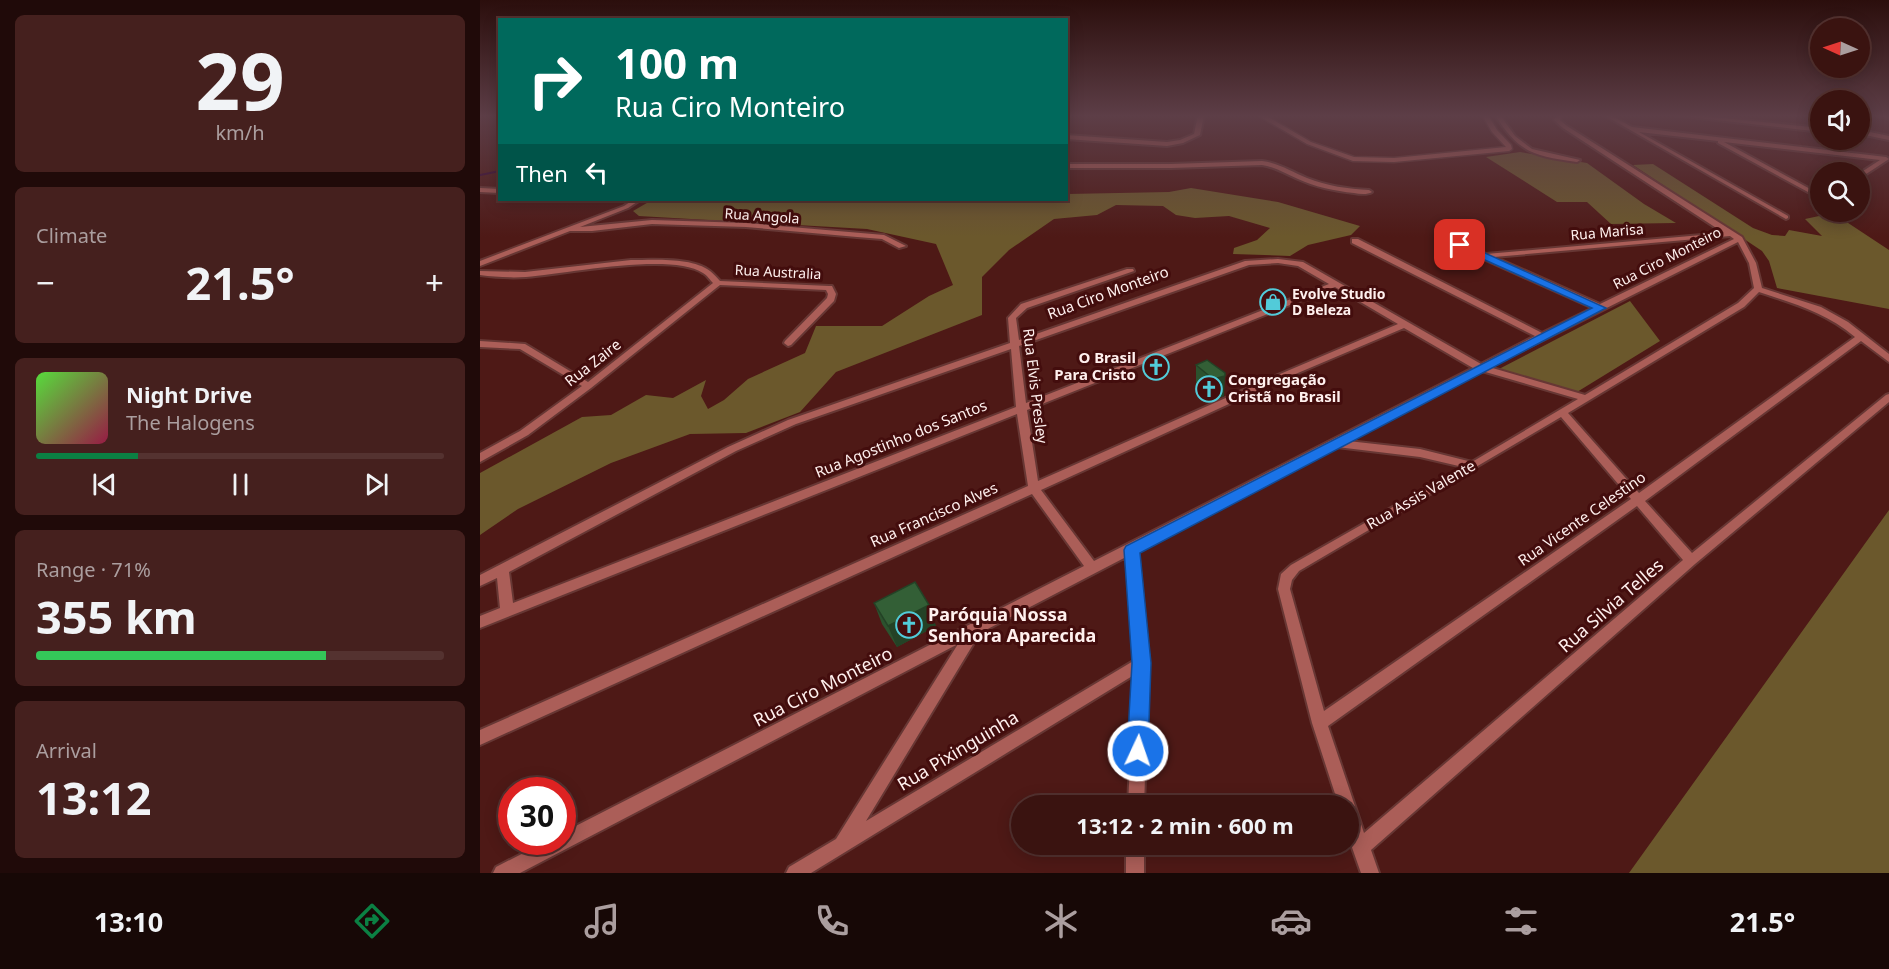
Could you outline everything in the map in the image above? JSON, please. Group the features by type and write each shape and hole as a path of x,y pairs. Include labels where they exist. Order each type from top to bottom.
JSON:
{"street":[{"path":"1346,156 1372,161 1432,156"},
{"path":"1552,156 1577,160"},
{"path":"1610,156 1736,237 1748,250 1757,272 1758,289 1818,309 1845,324 1859,338 1889,359"},
{"path":"1678,156 1786,218"},
{"path":"1746,156 1810,191"},
{"path":"1859,156 1887,159"},
{"path":"1870,170 1887,159"},
{"path":"1068,166 1262,163 1276,165 1304,179 1341,191 1369,192"},
{"path":"480,190 498,191"},
{"path":"480,264 637,201"},
{"name":"Rua Angola","path":"568,230 591,231 632,224 664,222 884,237 902,246"},
{"name":"Rua Marisa","path":"1484,256 1736,237"},
{"name":"Rua Ciro Monteiro","path":"502,873 1736,237"},
{"path":"1355,241 1542,336"},
{"path":"1460,245 1600,308"},
{"name":"Rua Ciro Monteiro","path":"480,581 732,449 792,422 1248,263 1278,261 1300,264 1481,368"},
{"name":"Rua Australia","path":"480,273 528,275 647,262 700,268 714,275 718,283 829,288 832,294 827,304 788,343"},
{"name":"Rua Elvis Presley","path":"1092,568 1034,489 1013,345 1012,318 1024,306 1130,271"},
{"name":"Rua Zaire","path":"480,458 524,433 588,387 718,283"},
{"name":"Rua Agostinho dos Santos","path":"480,622 1334,285"},
{"name":"Rua Assis Valente","path":"1343,795 1320,723 1284,589 1286,578 1295,568 1473,466 1742,305 1758,289"},
{"name":"Rua Francisco Alves","path":"480,738 1403,325"},
{"name":"Rua Vicente Celestino","path":"1320,723 1638,500 1859,338"},
{"path":"480,344 522,346 588,387"},
{"path":"1481,368 1586,398"},
{"name":"Rua Silvia Telles","path":"1361,847 1691,561 1889,397"},
{"path":"1562,412 1691,561"},
{"path":"1335,443 1420,453 1473,466"},
{"path":"1132,550 1142,663 1136,795"},
{"path":"502,570 507,611"},
{"path":"842,845 976,629"},
{"name":"Rua Pixinguinha","path":"795,873 1142,663"},
{"path":"1359,841 1370,873"},
{"path":"1135,873 1136,855"}],"shaded area":[{"path":"1543,156 1587,163 1644,204 1676,223 1611,224 1587,202 1557,202 1486,157"},
{"path":"1653,164 1753,228 1772,235 1785,236 1789,230 1822,236 1805,219 1810,218 1810,222 1847,222 1889,250 1889,309 1777,288 1769,261 1762,251 1633,165"},
{"path":"1191,188 1278,202 1360,226 1351,235 1308,245 1290,256 1233,254 1234,248 1257,240 1270,228 1229,216 1195,218 1176,215 1163,206 1116,205 1097,215 1054,219 1009,250 982,277 982,315 836,372 800,412 746,433 690,434 611,463 518,509 480,535 480,473 582,417 611,415 646,395 673,398 706,380 701,396 708,409 724,400 748,379 805,353 816,326 882,326 929,296 953,285 936,244 867,229 639,216 633,211 650,201 1068,201 1068,194 1169,192"},
{"path":"1630,301 1660,341 1577,392 1499,369"},
{"path":"1889,510 1889,873 1629,873"}],"building":[{"path":"1207,360 1225,373 1225,376 1213,379 1196,365"},
{"path":"915,582 929,605 888,626 874,603"}],"waterway":[{"path":"480,175 498,171"}],"place":[{"name":"Evolve Studio D Beleza","path":"1273,302"},
{"name":"O Brasil Para Cristo","path":"1156,367"},
{"name":"Congregação Cristã no Brasil","path":"1209,389"},
{"name":"Paróquia Nossa Senhora Aparecida","path":"909,625"}],"route":[{"path":"1138,751 1142,663 1132,550 1335,443 1600,308 1460,245"}]}
